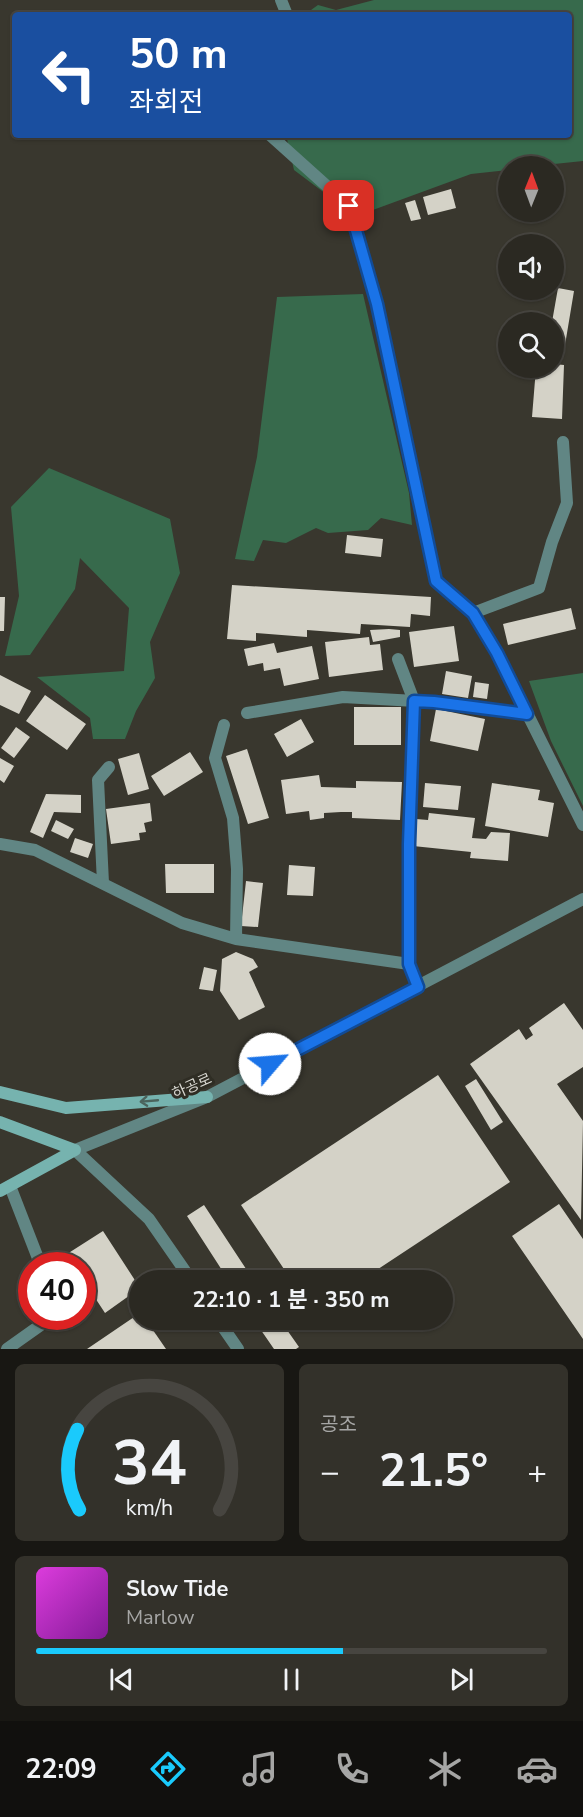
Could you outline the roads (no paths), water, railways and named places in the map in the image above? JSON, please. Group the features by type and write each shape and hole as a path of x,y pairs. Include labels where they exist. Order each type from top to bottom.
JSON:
{"main road":[{"path":"0,1092 66,1108 207,1097"},
{"path":"0,1122 75,1150"},
{"name":"하공로","path":"5,1189 75,1150"}],"street":[{"path":"273,138 349,206 377,304 436,581 473,613 497,653 583,825"},
{"path":"473,613 539,588 552,542 567,503 563,442"},
{"path":"398,659 414,701 409,844 409,964 418,987"},
{"path":"247,713 343,697 434,702 527,714"},
{"path":"225,725 214,758 233,818 237,869 236,939"},
{"path":"103,883 98,780 109,766"},
{"path":"0,844 35,850 182,923 236,939 409,964"},
{"name":"하공로","path":"75,1150 207,1097 583,899"},
{"path":"75,1150 149,1219 184,1270"},
{"path":"5,1189 34,1252"},
{"path":"7,1349 34,1330"},
{"path":"225,1330 238,1349"}]}
